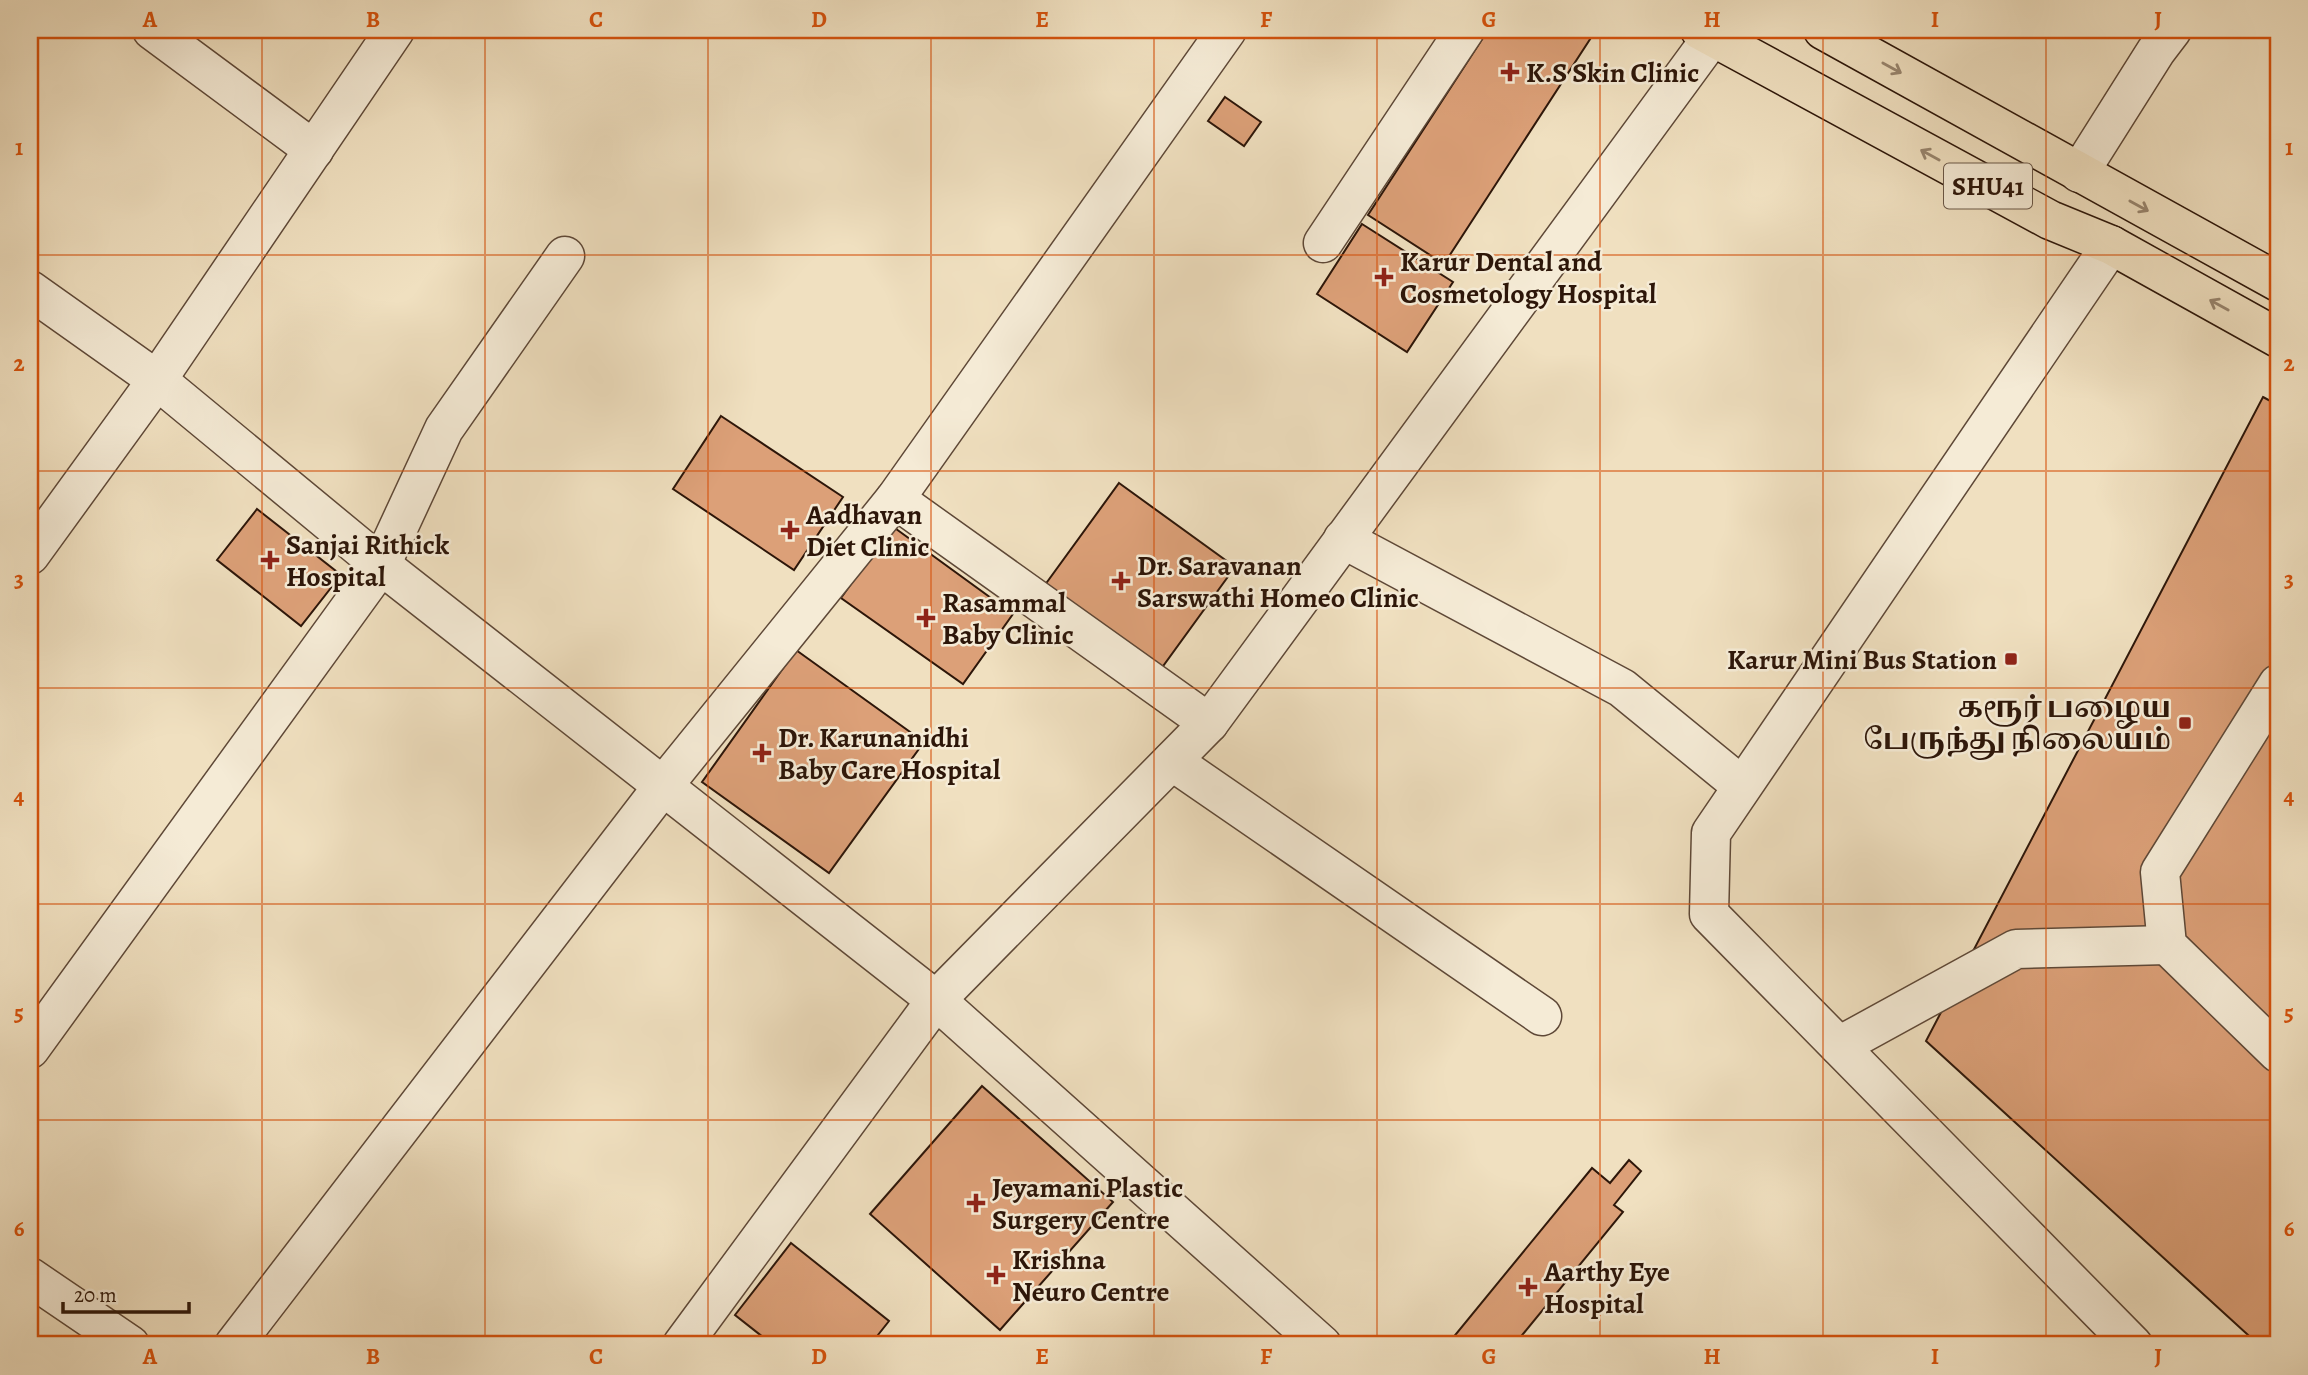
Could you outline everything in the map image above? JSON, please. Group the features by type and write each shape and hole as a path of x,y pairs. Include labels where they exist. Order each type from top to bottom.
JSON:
{"main road":[{"path":"1830,31 2079,173 2278,282"},
{"name":"SHU41","path":"1706,33 2050,220 2111,245 2278,338"}],"street":[{"path":"152,30 314,150"},
{"path":"30,555 157,380 395,30"},
{"path":"234,1345 663,786 895,499 1227,30"},
{"path":"1323,243 1465,30"},
{"path":"2079,173 2172,30"},
{"path":"682,1345 936,1000 1209,723 1706,33"},
{"path":"2111,245 1711,833 1709,914 2133,1345"},
{"path":"30,1049 381,565 444,429 565,256"},
{"path":"30,290 157,380 381,565 936,1000 1304,1339"},
{"path":"895,499 1209,723"},
{"path":"1343,539 1622,688 1742,786"},
{"path":"2278,684 2160,872 2167,945 2278,1053"},
{"path":"1172,761 1542,1016"},
{"path":"1839,1046 2016,949 2167,945"},
{"path":"30,1277 130,1345"}],"building":[{"path":"1488,30 1596,30 1444,264 1368,215"},
{"path":"1225,97 1261,122 1244,146 1208,121"},
{"path":"1362,224 1453,282 1407,352 1317,294"},
{"name":"கரூர் பழைய பேருந்து நிலையம்","path":"2263,397 2278,405 2278,1345 2259,1345 1926,1041"},
{"path":"721,416 843,497 794,570 673,489"},
{"path":"1119,483 1235,567 1158,673 1042,589"},
{"path":"257,509 341,575 301,626 217,560"},
{"path":"892,526 1013,614 963,684 841,598"},
{"path":"796,650 924,742 829,873 702,782"},
{"path":"982,1086 1113,1202 1000,1330 870,1214"},
{"path":"1629,1160 1641,1171 1614,1205 1623,1212 1514,1345 1447,1345 1592,1168 1610,1183"},
{"path":"791,1243 889,1321 870,1345 773,1345 735,1315"}],"place":[{"name":"K.S Skin Clinic","path":"1510,72"},
{"name":"Karur Dental and Cosmetology Hospital","path":"1384,277"},
{"name":"Aadhavan Diet Clinic","path":"790,530"},
{"name":"Sanjai Rithick Hospital","path":"270,560"},
{"name":"Dr. Saravanan Sarswathi Homeo Clinic","path":"1121,581"},
{"name":"Rasammal Baby Clinic","path":"926,618"},
{"name":"Karur Mini Bus Station","path":"2011,659"},
{"name":"கரூர் பழைய பேருந்து நிலையம்","path":"2185,723"},
{"name":"Dr. Karunanidhi Baby Care Hospital","path":"762,753"},
{"name":"Jeyamani Plastic Surgery Centre","path":"976,1203"},
{"name":"Krishna Neuro Centre","path":"996,1275"},
{"name":"Aarthy Eye Hospital","path":"1528,1287"}]}
